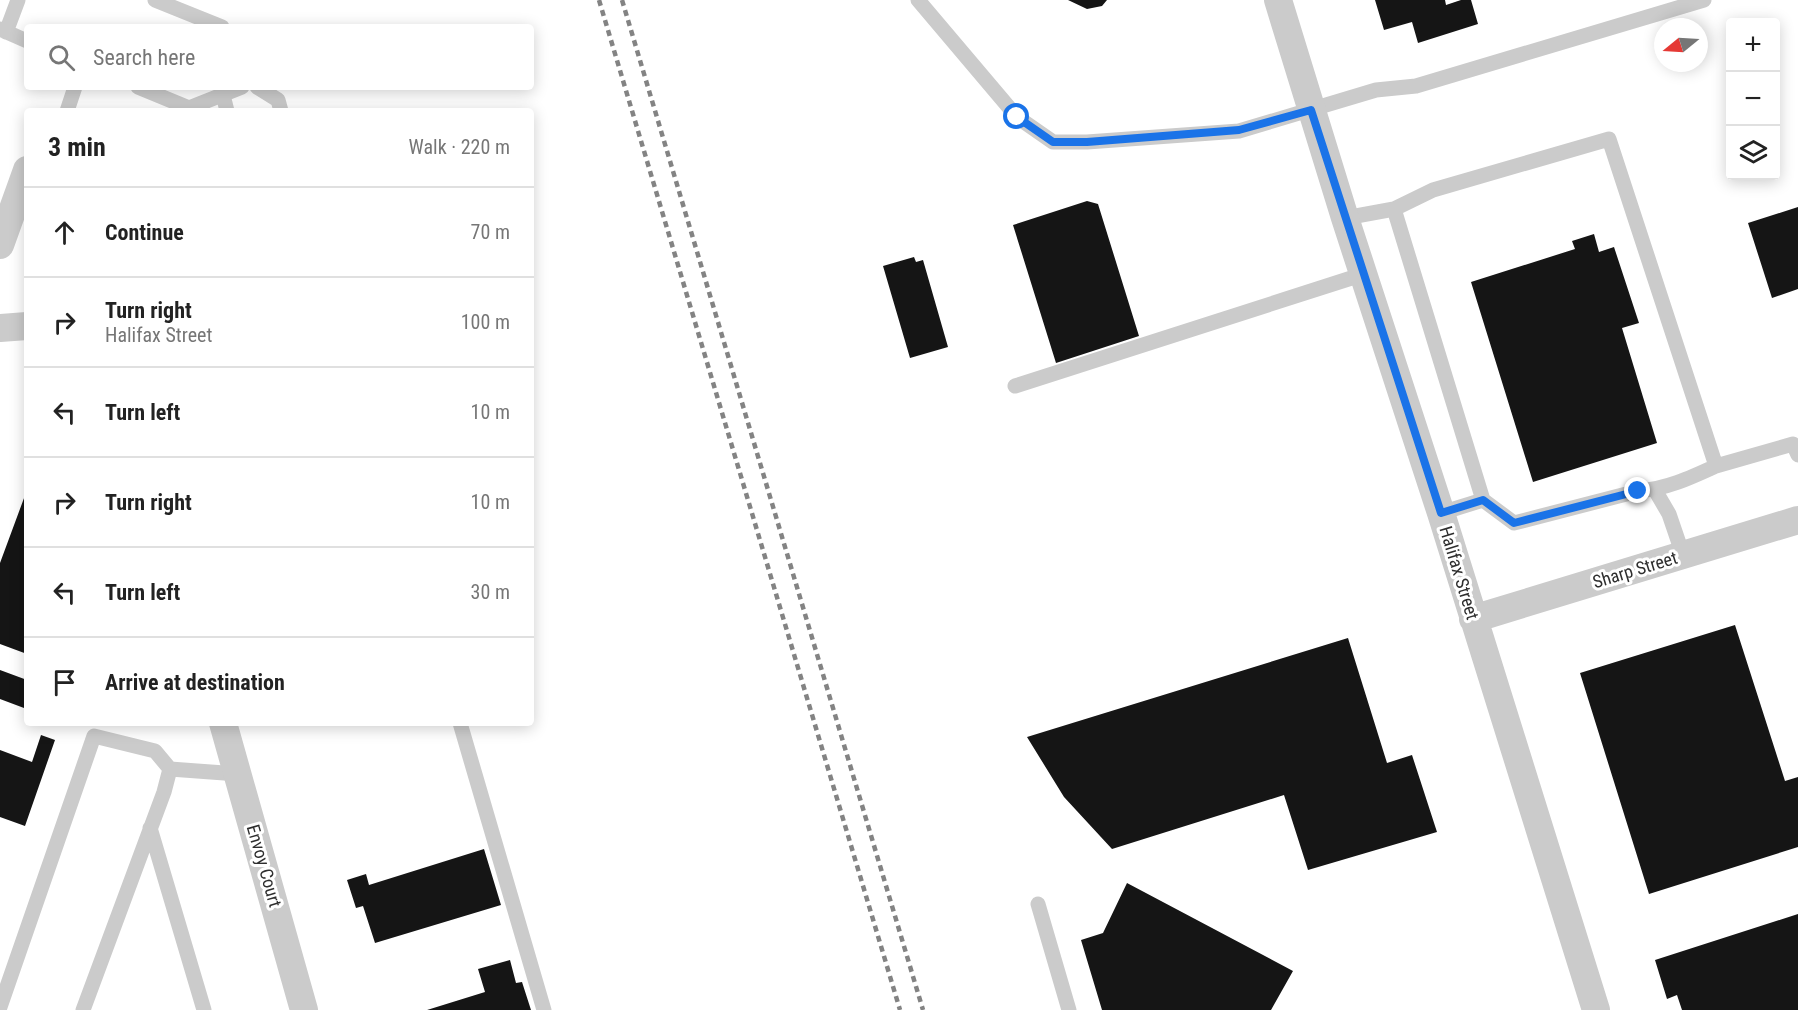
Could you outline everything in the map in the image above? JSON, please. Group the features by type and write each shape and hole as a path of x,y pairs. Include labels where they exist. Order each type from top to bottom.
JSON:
{"street":[{"name":"Halifax Street","path":"1278,0 1596,1010"},
{"path":"0,245 24,178"},
{"path":"0,328 24,326"},
{"name":"Sharp Street","path":"1473,619 1798,520"},
{"name":"Envoy Court","path":"224,726 304,1010"}],"lane":[{"path":"18,0 3,30 24,40"},
{"path":"155,0 215,24"},
{"path":"918,0 1017,117 1053,142 1087,142 1239,130 1377,90 1416,86 1704,0"},
{"path":"68,108 74,90"},
{"path":"145,90 189,108 234,90"},
{"path":"262,90 278,100 280,108"},
{"path":"223,94 226,108"},
{"path":"1345,218 1394,209 1433,190 1609,139 1716,466"},
{"path":"1394,209 1483,500 1514,523 1638,491 1655,490 1678,483 1716,466 1796,447"},
{"path":"1016,386 1364,274"},
{"path":"1655,490 1669,514 1683,555"},
{"path":"1441,513 1483,500"},
{"path":"461,726 544,1010"},
{"path":"0,1007 94,736 155,751 170,768 238,774"},
{"path":"83,1010 170,768"},
{"path":"150,828 204,1010"},
{"path":"1038,904 1069,1010"}],"building":[{"path":"1068,0 1107,0 1102,6 1087,9"},
{"path":"1375,0 1445,0 1446,5 1461,0 1471,0 1478,24 1418,43 1412,22 1384,30"},
{"path":"1087,201 1098,204 1139,336 1056,363 1013,225"},
{"path":"1798,207 1798,289 1772,298 1748,223"},
{"path":"1594,234 1599,252 1614,247 1639,323 1622,328 1657,443 1533,482 1471,282 1575,249 1572,241"},
{"path":"914,257 916,262 923,260 948,347 910,358 883,266"},
{"path":"24,498 24,653 0,644 0,563"},
{"path":"1735,625 1785,781 1798,777 1798,847 1649,894 1580,673"},
{"path":"1348,638 1387,763 1412,755 1437,832 1308,870 1284,795 1112,849 1064,797 1027,737"},
{"path":"0,670 24,679 24,708 0,699"},
{"path":"41,735 55,740 25,826 0,817 0,750 32,762"},
{"path":"484,849 501,905 375,943 363,906 356,908 347,880 366,874 369,885"},
{"path":"1127,883 1293,971 1271,1010 1102,1010 1081,940 1103,933"},
{"path":"1798,914 1798,1010 1682,1010 1677,995 1667,999 1655,960"},
{"path":"510,960 516,983 522,982 531,1010 427,1010 485,992 478,969"}],"railway":[{"path":"599,0 900,1010"},
{"path":"622,0 923,1010"}],"route":[{"path":"1017,117 1053,142 1087,142 1239,130 1311,110 1441,513 1483,500 1514,523 1638,491"}]}
